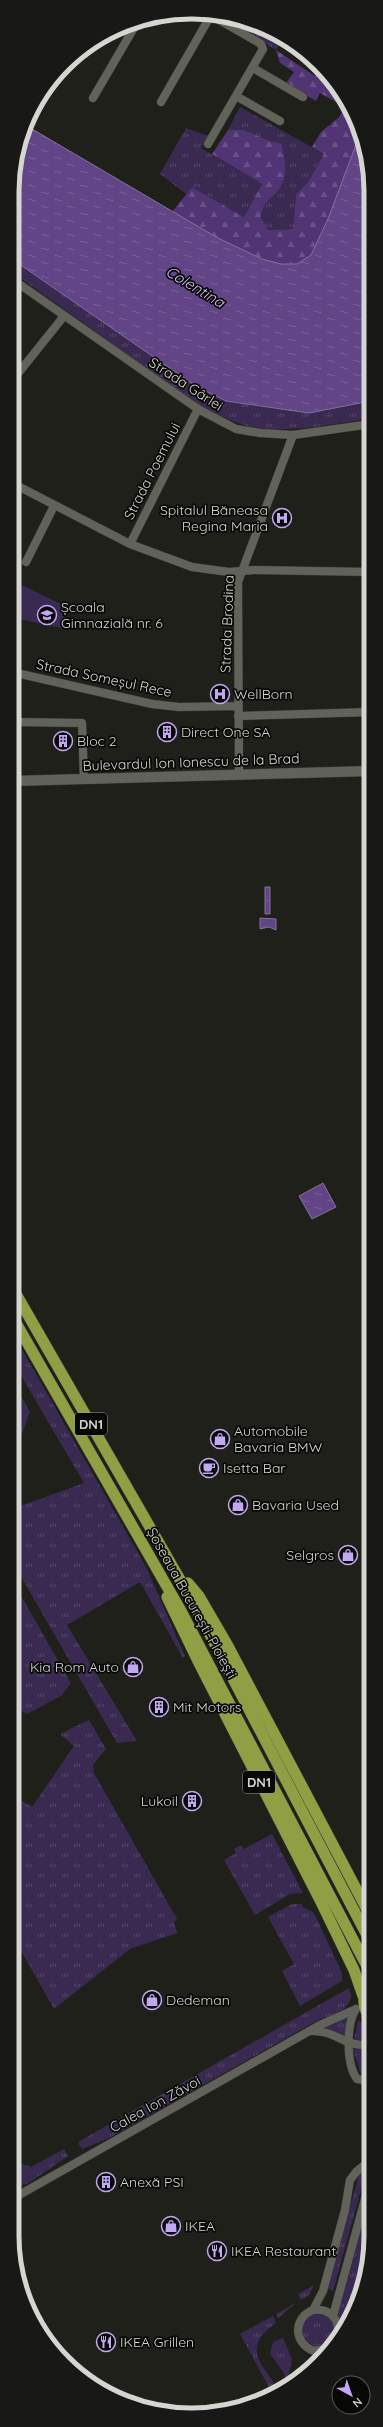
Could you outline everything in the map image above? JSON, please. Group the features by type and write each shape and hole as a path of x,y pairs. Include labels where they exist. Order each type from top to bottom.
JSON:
{"highway":[{"name":"Șoseaua București-Ploiești","path":"19,1299 194,1604 364,1930"},
{"name":"Șoseaua București-Ploiești","path":"19,1328 181,1611 364,1961"},
{"name":"DN1","path":"170,1561 199,1596 364,1904"},
{"name":"DN1","path":"157,1568 172,1611 322,1904 354,1970 364,2004"}],"main road":[{"name":"Bulevardul Ion Ionescu de la Brad","path":"19,781 364,771"}],"street":[{"path":"161,102 207,19"},
{"path":"208,144 263,49 263,46 232,24"},
{"path":"93,98 133,29"},
{"path":"253,68 303,97"},
{"path":"236,96 280,121"},
{"name":"Strada Gârlei","path":"19,284 198,410 236,428 260,434 293,435 364,425"},
{"path":"19,372 64,316"},
{"name":"Strada Poemului","path":"130,544 198,410"},
{"name":"Strada Brodina","path":"239,775 238,595 241,571 293,435"},
{"path":"19,487 130,544 192,567 241,571 364,572"},
{"path":"26,562 54,506"},
{"name":"Strada Someșul Rece","path":"19,674 158,705 238,706"},
{"path":"238,716 364,712"},
{"path":"19,722 82,723 84,779"},
{"path":"363,1998 354,2010 348,2044 354,2075 361,2081 364,2081"},
{"name":"Calea Ion Zăvoi","path":"19,2195 312,2032 320,2025 354,2010"},
{"path":"312,2032 328,2033 348,2044 364,2045"},
{"path":"319,2351 308,2349 298,2336 298,2323 313,2310 323,2291 345,2210 350,2180 357,2171 364,2166"},
{"path":"333,2316 364,2203"},
{"path":"313,2310 323,2310 333,2316 338,2327"}],"green space":[{"path":"237,25 258,32 278,42 281,44 276,50"},
{"path":"276,50 315,76 317,74 328,86 341,105 320,93 316,101 286,83 294,72 280,63"},
{"path":"240,107 324,154 308,182 296,194 293,229 268,230 261,217 265,202 276,193 281,143 270,141 244,130 228,130"},
{"path":"343,110 351,125 357,145 316,247 311,255 302,261 296,264 283,264 267,261 232,246 172,212 192,187 244,217 262,184 212,154 228,130 244,130 270,141 281,143 285,163 283,183 265,204 261,217 268,230 293,229 296,194 308,182 324,154 312,147 321,132 339,117"},
{"path":"186,128 208,136 201,148 262,184 244,217 192,187 186,194 160,174"},
{"path":"19,264 194,385 226,401 309,413 364,400 364,417 360,420 307,428 269,430 253,428 232,421 201,407 19,277"},
{"path":"22,585 67,607 62,628 19,619 19,597"},
{"path":"19,1344 146,1567 185,1656 183,1658 140,1582 67,1625 137,1741 117,1743 19,1573 19,1506 84,1483 19,1372"},
{"path":"19,1393 30,1412 19,1441"},
{"path":"19,1592 71,1683 61,1696 27,1714 19,1709"},
{"path":"89,1720 106,1749 93,1765 94,1773 177,1919 174,1922 177,1933 130,1949 54,2009 19,1947 19,1799 32,1807 74,1746 60,1734"},
{"path":"272,1834 303,1893 290,1894 255,1915 224,1860 236,1853 234,1849 241,1845 244,1849"},
{"path":"292,1904 302,1904 302,1907 313,1912 342,1973 342,1981 300,2006 282,1971 294,1964 268,1917"},
{"path":"349,1988 351,1995 350,2001 343,2010 320,2019 109,2138 82,2149 78,2142"},
{"path":"349,2016 346,2037 325,2029 325,2027"},
{"path":"358,2020 364,2025 364,2040 354,2041"},
{"path":"353,2049 364,2050 364,2084"},
{"path":"64,2149 68,2156 27,2184 21,2185 19,2184 19,2163 31,2167"},
{"path":"363,2161 364,2179 333,2291 327,2288"},
{"path":"364,2197 364,2247 361,2269 351,2302 339,2325 336,2320 337,2295"},
{"path":"314,2285 310,2294 301,2300 298,2294"},
{"path":"296,2303 278,2318 276,2314"},
{"path":"315,2314 321,2314 330,2318 334,2327 334,2332 325,2345 321,2346 315,2346 306,2342 302,2333 302,2327 306,2318"},
{"path":"273,2316 276,2323 262,2336 257,2347 258,2357 273,2382 274,2387 270,2389 240,2334"},
{"path":"283,2338 292,2359 288,2378 286,2380 284,2373 270,2354 273,2342"}],"water":[{"name":"Colentina","path":"31,128 216,237 262,259 281,264 297,264 311,255 328,219 357,143 361,158 364,180 364,401 360,403 309,413 226,401 194,385 19,264 19,180 22,158"},
{"path":"265,887 270,887 270,914 265,914"},
{"path":"260,918 276,919 276,930 269,927 260,929"},
{"path":"323,1183 336,1207 312,1219 299,1196"}],"place":[{"name":"Spitalul Băneasa Regina Maria","path":"282,518"},
{"name":"Școala Gimnazială nr. 6","path":"47,615"},
{"name":"WellBorn","path":"220,694"},
{"name":"Direct One SA","path":"167,732"},
{"name":"Bloc 2","path":"63,741"},
{"name":"Automobile Bavaria BMW","path":"220,1439"},
{"name":"Isetta Bar","path":"209,1468"},
{"name":"Bavaria Used","path":"238,1505"},
{"name":"Selgros","path":"348,1555"},
{"name":"Kia Rom Auto","path":"133,1667"},
{"name":"Mit Motors","path":"159,1707"},
{"name":"Lukoil","path":"192,1801"},
{"name":"Dedeman","path":"152,2000"},
{"name":"Anexă PSI","path":"106,2182"},
{"name":"IKEA","path":"171,2226"},
{"name":"IKEA Restaurant","path":"217,2251"},
{"name":"IKEA Grillen","path":"106,2342"}]}
